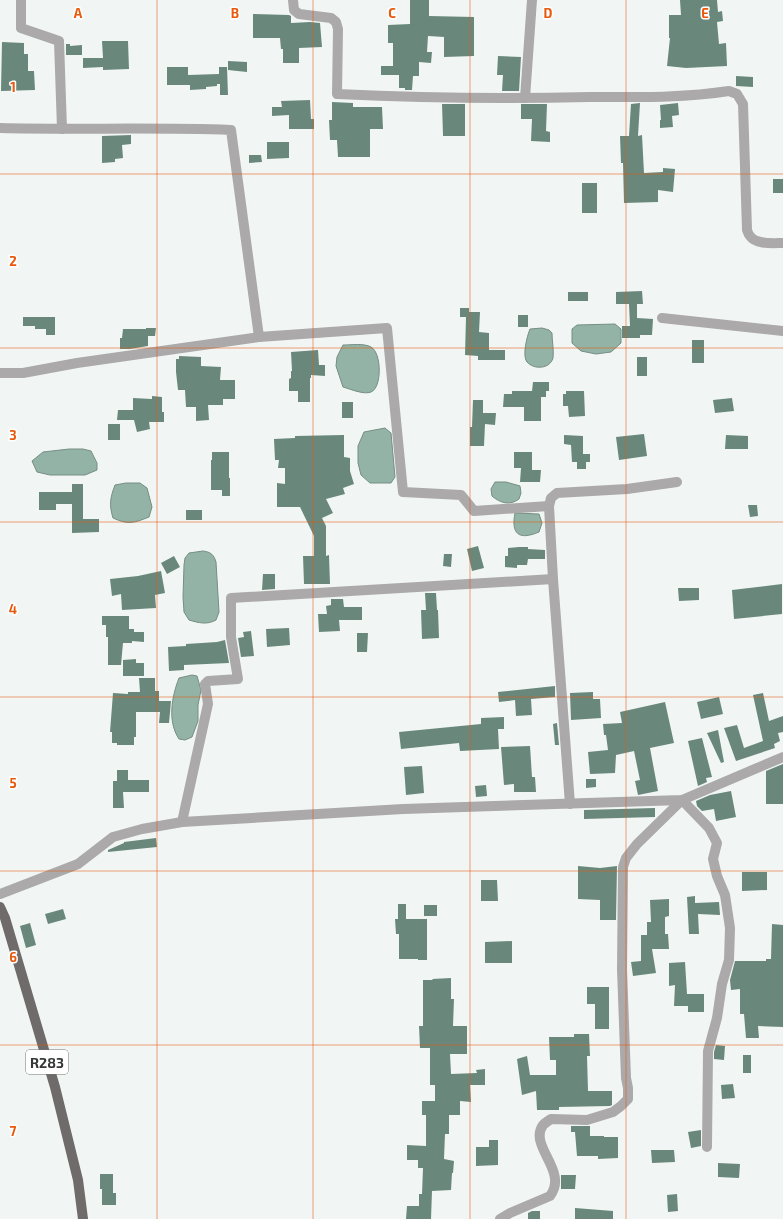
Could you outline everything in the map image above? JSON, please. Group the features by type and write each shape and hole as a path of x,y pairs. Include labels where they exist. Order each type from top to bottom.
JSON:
{"main road":[{"name":"R283","path":"0,908 5,918 55,1087 78,1180 83,1219"}],"street":[{"path":"21,0 21,28 59,41 62,129"},
{"path":"293,0 294,10 299,14 331,18 336,22 338,29 337,94 420,98 678,96 729,92 737,94 743,104 747,230 750,237 757,241 783,243"},
{"path":"526,98 532,0"},
{"path":"0,128 176,128 231,130 259,337"},
{"path":"662,318 783,331"},
{"path":"0,373 23,373 77,363 259,337 387,328 403,492 462,495 474,511 549,506"},
{"path":"570,804 553,579 549,506 551,498 557,493 627,489 677,482"},
{"path":"182,822 208,704 205,684 208,681 238,679 231,637 231,598 553,579"},
{"path":"0,894 78,864 114,837 142,829 182,822 403,809 682,800 783,757"},
{"path":"682,800 709,828 717,843 713,859 717,876 725,895 730,928 729,960 722,984 717,1018 708,1051 707,1147"},
{"path":"500,1219 510,1213 550,1196 554,1190 554,1170 542,1148 540,1136 543,1126 550,1119 590,1120 602,1114 613,1112 628,1099 622,969 623,867 626,858 637,844 682,800"}],"shaded area":[{"path":"615,324 621,329 621,343 611,352 596,354 581,351 572,343 572,329 577,325"},
{"path":"542,328 549,330 552,333 553,358 549,364 538,367 530,365 527,362 525,355 530,329"},
{"path":"343,345 365,345 375,350 379,363 379,378 375,389 371,392 361,392 343,387 336,366 337,357"},
{"path":"385,428 391,433 395,477 391,483 370,483 361,475 358,463 358,446 364,432"},
{"path":"83,449 91,451 97,463 97,470 85,475 50,475 37,472 32,461 43,452"},
{"path":"495,482 506,482 520,486 521,493 519,499 505,503 492,496 491,489"},
{"path":"140,483 147,488 152,507 149,517 131,522 123,522 113,518 111,502 115,485"},
{"path":"515,513 539,514 542,523 539,532 526,536 518,533 514,526"},
{"path":"203,551 212,554 216,562 219,612 216,620 213,622 200,623 189,620 184,612 184,565 185,558 189,553"},
{"path":"192,675 197,676 201,690 198,705 198,721 192,737 185,740 179,739 175,732 172,708 174,693 179,678"}],"building":[{"path":"410,0 429,0 429,16 474,17 474,56 444,57 444,37 428,36 427,52 432,52 431,63 419,62 419,76 413,76 412,90 405,90 405,88 399,88 399,75 381,75 381,66 393,66 393,43 388,43 388,25 410,24"},
{"path":"680,0 717,0 718,12 722,11 723,21 717,22 719,44 726,43 727,66 686,68 667,66 670,38 669,15 681,15"},
{"path":"253,14 289,15 291,16 291,23 320,23 322,47 299,48 299,63 283,63 283,49 281,49 280,38 253,38"},
{"path":"102,41 128,41 129,69 103,70 103,67 83,68 83,58 103,58"},
{"path":"2,42 24,43 24,54 28,54 28,71 34,71 35,90 1,91"},
{"path":"66,44 70,44 70,46 82,45 82,55 66,55"},
{"path":"498,56 521,57 519,91 502,91 503,75 497,75"},
{"path":"228,61 247,62 247,72 228,70"},
{"path":"167,67 188,67 188,75 219,74 219,67 227,67 228,95 220,95 220,84 217,84 217,86 206,87 206,89 190,90 190,85 167,85"},
{"path":"736,76 753,77 753,87 736,86"},
{"path":"310,100 311,119 314,119 314,129 289,129 289,115 272,116 272,107 282,107 281,101"},
{"path":"332,102 353,103 353,107 382,107 383,129 370,129 370,157 338,157 337,140 330,140 329,120 332,120"},
{"path":"640,103 638,136 642,135 644,173 663,172 663,168 675,169 673,192 658,190 658,202 624,203 623,163 621,163 620,136 629,136 631,104"},
{"path":"678,103 679,115 672,116 673,127 660,128 660,105"},
{"path":"442,104 465,104 465,136 443,136"},
{"path":"521,104 547,104 546,131 550,132 550,142 531,141 532,119 521,119"},
{"path":"131,135 131,144 122,145 123,158 115,159 115,162 102,163 102,136"},
{"path":"267,142 289,142 289,158 267,159"},
{"path":"249,155 261,155 262,162 249,163"},
{"path":"773,179 783,179 783,193 773,193"},
{"path":"582,183 597,183 597,213 582,213"},
{"path":"642,291 643,304 637,304 637,318 653,319 652,335 640,335 640,338 622,338 622,326 630,326 629,304 616,304 616,292"},
{"path":"568,292 588,292 588,301 568,301"},
{"path":"460,308 469,308 469,312 480,312 479,332 489,333 489,350 505,350 505,360 478,360 478,356 465,355 466,317 460,317"},
{"path":"518,315 528,315 528,327 518,327"},
{"path":"23,317 55,317 55,335 46,335 46,329 35,329 35,326 23,326"},
{"path":"156,328 155,336 148,336 148,346 120,349 120,338 122,338 123,329"},
{"path":"692,340 704,340 704,363 692,363"},
{"path":"318,350 319,365 325,365 325,376 311,375 310,402 298,402 298,391 289,391 289,379 291,378 292,371 291,352"},
{"path":"179,356 201,357 201,366 221,367 220,380 235,380 235,399 223,399 223,405 208,405 209,420 196,421 196,407 186,407 185,390 178,390 176,359 179,359"},
{"path":"637,357 647,357 647,376 637,376"},
{"path":"533,382 549,382 549,391 546,391 546,397 541,397 541,421 524,421 524,407 503,407 504,394 512,394 512,391 532,391"},
{"path":"566,391 584,391 585,416 569,417 568,406 563,406 563,394 566,394"},
{"path":"152,396 162,397 164,422 149,422 150,429 137,432 134,420 117,420 118,410 133,410 133,398 152,399"},
{"path":"732,398 734,411 715,413 713,400"},
{"path":"473,400 483,400 483,413 496,413 495,425 485,424 484,446 470,446 470,427 472,427"},
{"path":"342,402 353,402 353,418 342,418"},
{"path":"108,424 120,424 120,440 108,440"},
{"path":"644,434 647,456 619,460 616,437"},
{"path":"344,435 344,457 350,458 350,471 354,484 343,488 345,494 326,499 333,513 322,518 326,526 326,556 329,555 330,584 304,584 303,556 314,556 314,536 300,507 277,507 277,483 285,484 285,468 278,468 279,460 275,460 274,439 295,438 295,436"},
{"path":"564,435 583,436 583,454 590,454 590,462 586,462 586,469 577,469 577,462 572,462 571,445 564,444"},
{"path":"726,435 748,436 748,449 725,449"},
{"path":"212,452 229,452 230,496 222,496 222,490 211,490"},
{"path":"514,452 532,452 532,470 541,470 540,482 520,482 521,468 514,468"},
{"path":"72,484 83,484 83,519 99,519 99,532 72,533 72,504 56,504 56,510 39,510 39,492 72,492"},
{"path":"748,505 757,505 758,516 750,517"},
{"path":"186,510 202,510 202,520 186,520"},
{"path":"478,546 484,568 472,571 467,549"},
{"path":"519,547 545,550 545,559 528,559 527,565 517,565 517,568 505,567 505,556 508,556 508,548"},
{"path":"444,554 452,554 451,567 443,566"},
{"path":"174,556 180,567 167,574 161,563"},
{"path":"161,571 165,593 155,595 156,608 122,610 121,594 112,596 110,579 138,576"},
{"path":"263,574 275,574 275,589 262,590"},
{"path":"782,584 782,614 734,619 732,590"},
{"path":"678,588 699,588 699,600 679,601"},
{"path":"425,593 436,593 439,638 422,639 421,610 426,610"},
{"path":"331,599 343,599 344,607 362,607 362,620 339,620 340,631 319,632 318,614 327,614 326,606 331,605"},
{"path":"102,616 129,616 129,629 134,629 134,632 144,632 144,642 132,641 132,643 123,643 121,665 108,665 108,637 106,637 106,625 102,625"},
{"path":"289,628 290,645 267,647 266,629"},
{"path":"251,631 254,656 241,657 238,638 244,637 243,632"},
{"path":"357,633 368,633 367,652 357,652"},
{"path":"225,640 229,663 184,665 184,670 169,671 168,647 186,646 186,644"},
{"path":"136,659 136,663 144,663 144,676 123,676 123,660"},
{"path":"139,678 155,678 155,691 159,691 159,701 171,701 169,723 159,723 160,712 136,712 136,737 134,737 134,745 117,745 117,743 112,743 112,732 110,732 113,693 128,694 128,692 140,692"},
{"path":"555,686 555,697 531,699 532,715 516,716 515,700 499,702 498,692"},
{"path":"593,692 593,699 600,699 601,718 571,720 570,693"},
{"path":"763,693 769,721 783,716 783,732 778,733 780,741 774,744 775,748 736,761 724,728 737,725 744,748 763,741 753,695"},
{"path":"719,697 723,714 701,719 697,702"},
{"path":"665,702 674,743 650,748 658,791 638,795 635,781 640,780 634,751 616,755 615,773 590,774 588,752 608,750 603,724 622,723 620,712"},
{"path":"504,717 504,729 498,729 499,749 460,751 459,743 401,749 399,732 481,724 481,718"},
{"path":"557,723 559,745 555,745 553,724"},
{"path":"718,730 724,762 721,763 707,733"},
{"path":"702,738 712,777 706,778 707,782 698,786 688,741"},
{"path":"530,746 532,777 535,777 536,792 514,792 514,784 504,785 501,747"},
{"path":"783,764 783,804 766,804 766,771"},
{"path":"422,766 424,793 406,795 404,767"},
{"path":"117,770 128,770 128,780 149,780 149,792 123,792 124,808 113,808 113,781 117,781"},
{"path":"586,779 596,779 596,787 586,788"},
{"path":"486,785 487,796 476,797 475,786"},
{"path":"731,791 736,817 716,821 714,809 702,811 697,806 696,801 710,795"},
{"path":"655,808 655,817 584,819 584,810"},
{"path":"156,838 157,847 108,852 108,850 124,842"},
{"path":"578,866 600,868 617,866 616,920 600,920 600,900 578,899"},
{"path":"742,872 767,872 767,890 742,891"},
{"path":"481,880 497,880 498,901 481,901"},
{"path":"695,896 695,903 719,902 720,915 698,914 699,934 689,934 687,897"},
{"path":"669,899 669,916 665,917 665,934 668,934 669,949 652,949 656,973 633,976 631,962 641,961 641,935 647,935 647,922 651,922 650,900"},
{"path":"398,904 406,904 406,919 427,919 427,960 399,959 399,934 396,934 395,919 398,919"},
{"path":"424,905 437,905 437,916 424,916"},
{"path":"63,909 66,919 48,924 45,914"},
{"path":"30,923 36,945 26,948 20,926"},
{"path":"772,924 783,925 783,1027 758,1026 759,1038 746,1038 744,1014 740,1014 740,989 731,990 730,980 735,961 766,961 766,959 771,959"},
{"path":"512,941 512,963 485,963 485,942"},
{"path":"685,962 687,994 704,994 704,1012 688,1012 688,1006 674,1006 675,985 669,986 669,963"},
{"path":"451,978 451,999 454,999 453,1026 467,1026 467,1054 450,1054 451,1074 477,1073 476,1070 485,1069 485,1085 470,1085 471,1102 460,1101 460,1115 449,1115 449,1134 445,1134 444,1159 454,1161 451,1190 432,1191 431,1219 406,1219 407,1206 419,1206 419,1194 422,1194 423,1168 418,1168 418,1160 407,1160 407,1145 426,1146 426,1115 422,1115 422,1101 435,1101 435,1085 430,1085 430,1048 420,1048 419,1026 423,1026 423,980"},
{"path":"587,987 609,987 609,1029 595,1029 595,1004 587,1004"},
{"path":"574,1034 589,1034 590,1056 587,1056 588,1091 612,1091 612,1105 559,1107 559,1110 537,1110 536,1091 522,1095 517,1059 527,1056 530,1075 556,1075 556,1060 550,1060 549,1037 574,1037"},
{"path":"716,1045 725,1046 724,1060 714,1059"},
{"path":"743,1055 751,1055 751,1073 743,1073"},
{"path":"733,1084 735,1098 722,1099 721,1085"},
{"path":"571,1126 590,1126 590,1136 618,1137 618,1158 598,1159 598,1156 577,1156 575,1132 571,1132"},
{"path":"701,1130 701,1146 691,1148 688,1132"},
{"path":"489,1140 498,1140 498,1165 476,1166 476,1147 489,1147"},
{"path":"651,1150 674,1150 675,1162 652,1163"},
{"path":"718,1163 740,1164 739,1178 718,1177"},
{"path":"100,1174 113,1174 113,1193 116,1193 116,1205 102,1205"},
{"path":"561,1175 576,1175 575,1189 561,1189"},
{"path":"677,1194 678,1211 668,1212 667,1195"},
{"path":"575,1208 613,1211 613,1219 575,1219"},
{"path":"532,1211 540,1211 540,1219 528,1219 528,1213"}]}
